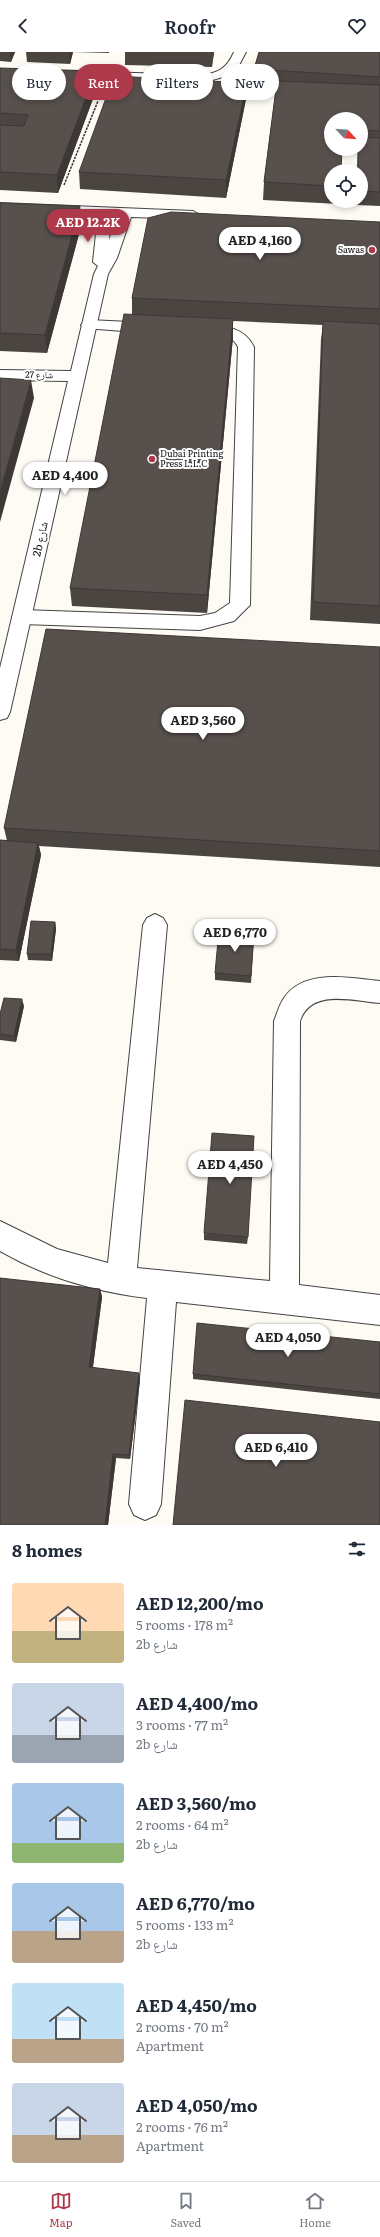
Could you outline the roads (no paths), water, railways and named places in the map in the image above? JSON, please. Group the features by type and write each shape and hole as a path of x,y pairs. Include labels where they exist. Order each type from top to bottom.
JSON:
{"street":[{"path":"66,75 202,79 225,74 238,57"},
{"path":"0,207 205,216"},
{"name":"2b شارع","path":"101,274 100,258 105,211"},
{"name":"2b شارع","path":"0,712 101,274 110,258 126,212"},
{"path":"89,325 165,328"},
{"path":"22,617 200,623 217,622 231,615 240,605 246,347 244,340 238,335 229,332 188,330"},
{"name":"شارع 27","path":"0,375 76,383"},
{"name":"شارع 27","path":"0,385 76,383"},
{"path":"121,1281 155,925"},
{"path":"284,1297 288,1021 290,1010 296,1000 315,989 380,992"},
{"path":"0,1235 16,1246 49,1261 84,1274 121,1281 284,1297 380,1310"},
{"path":"144,1504 163,1285"}],"place":[{"name":"Sawas","path":"372,250"},
{"name":"Dubai Printing Press L.L.C","path":"152,459"}]}
